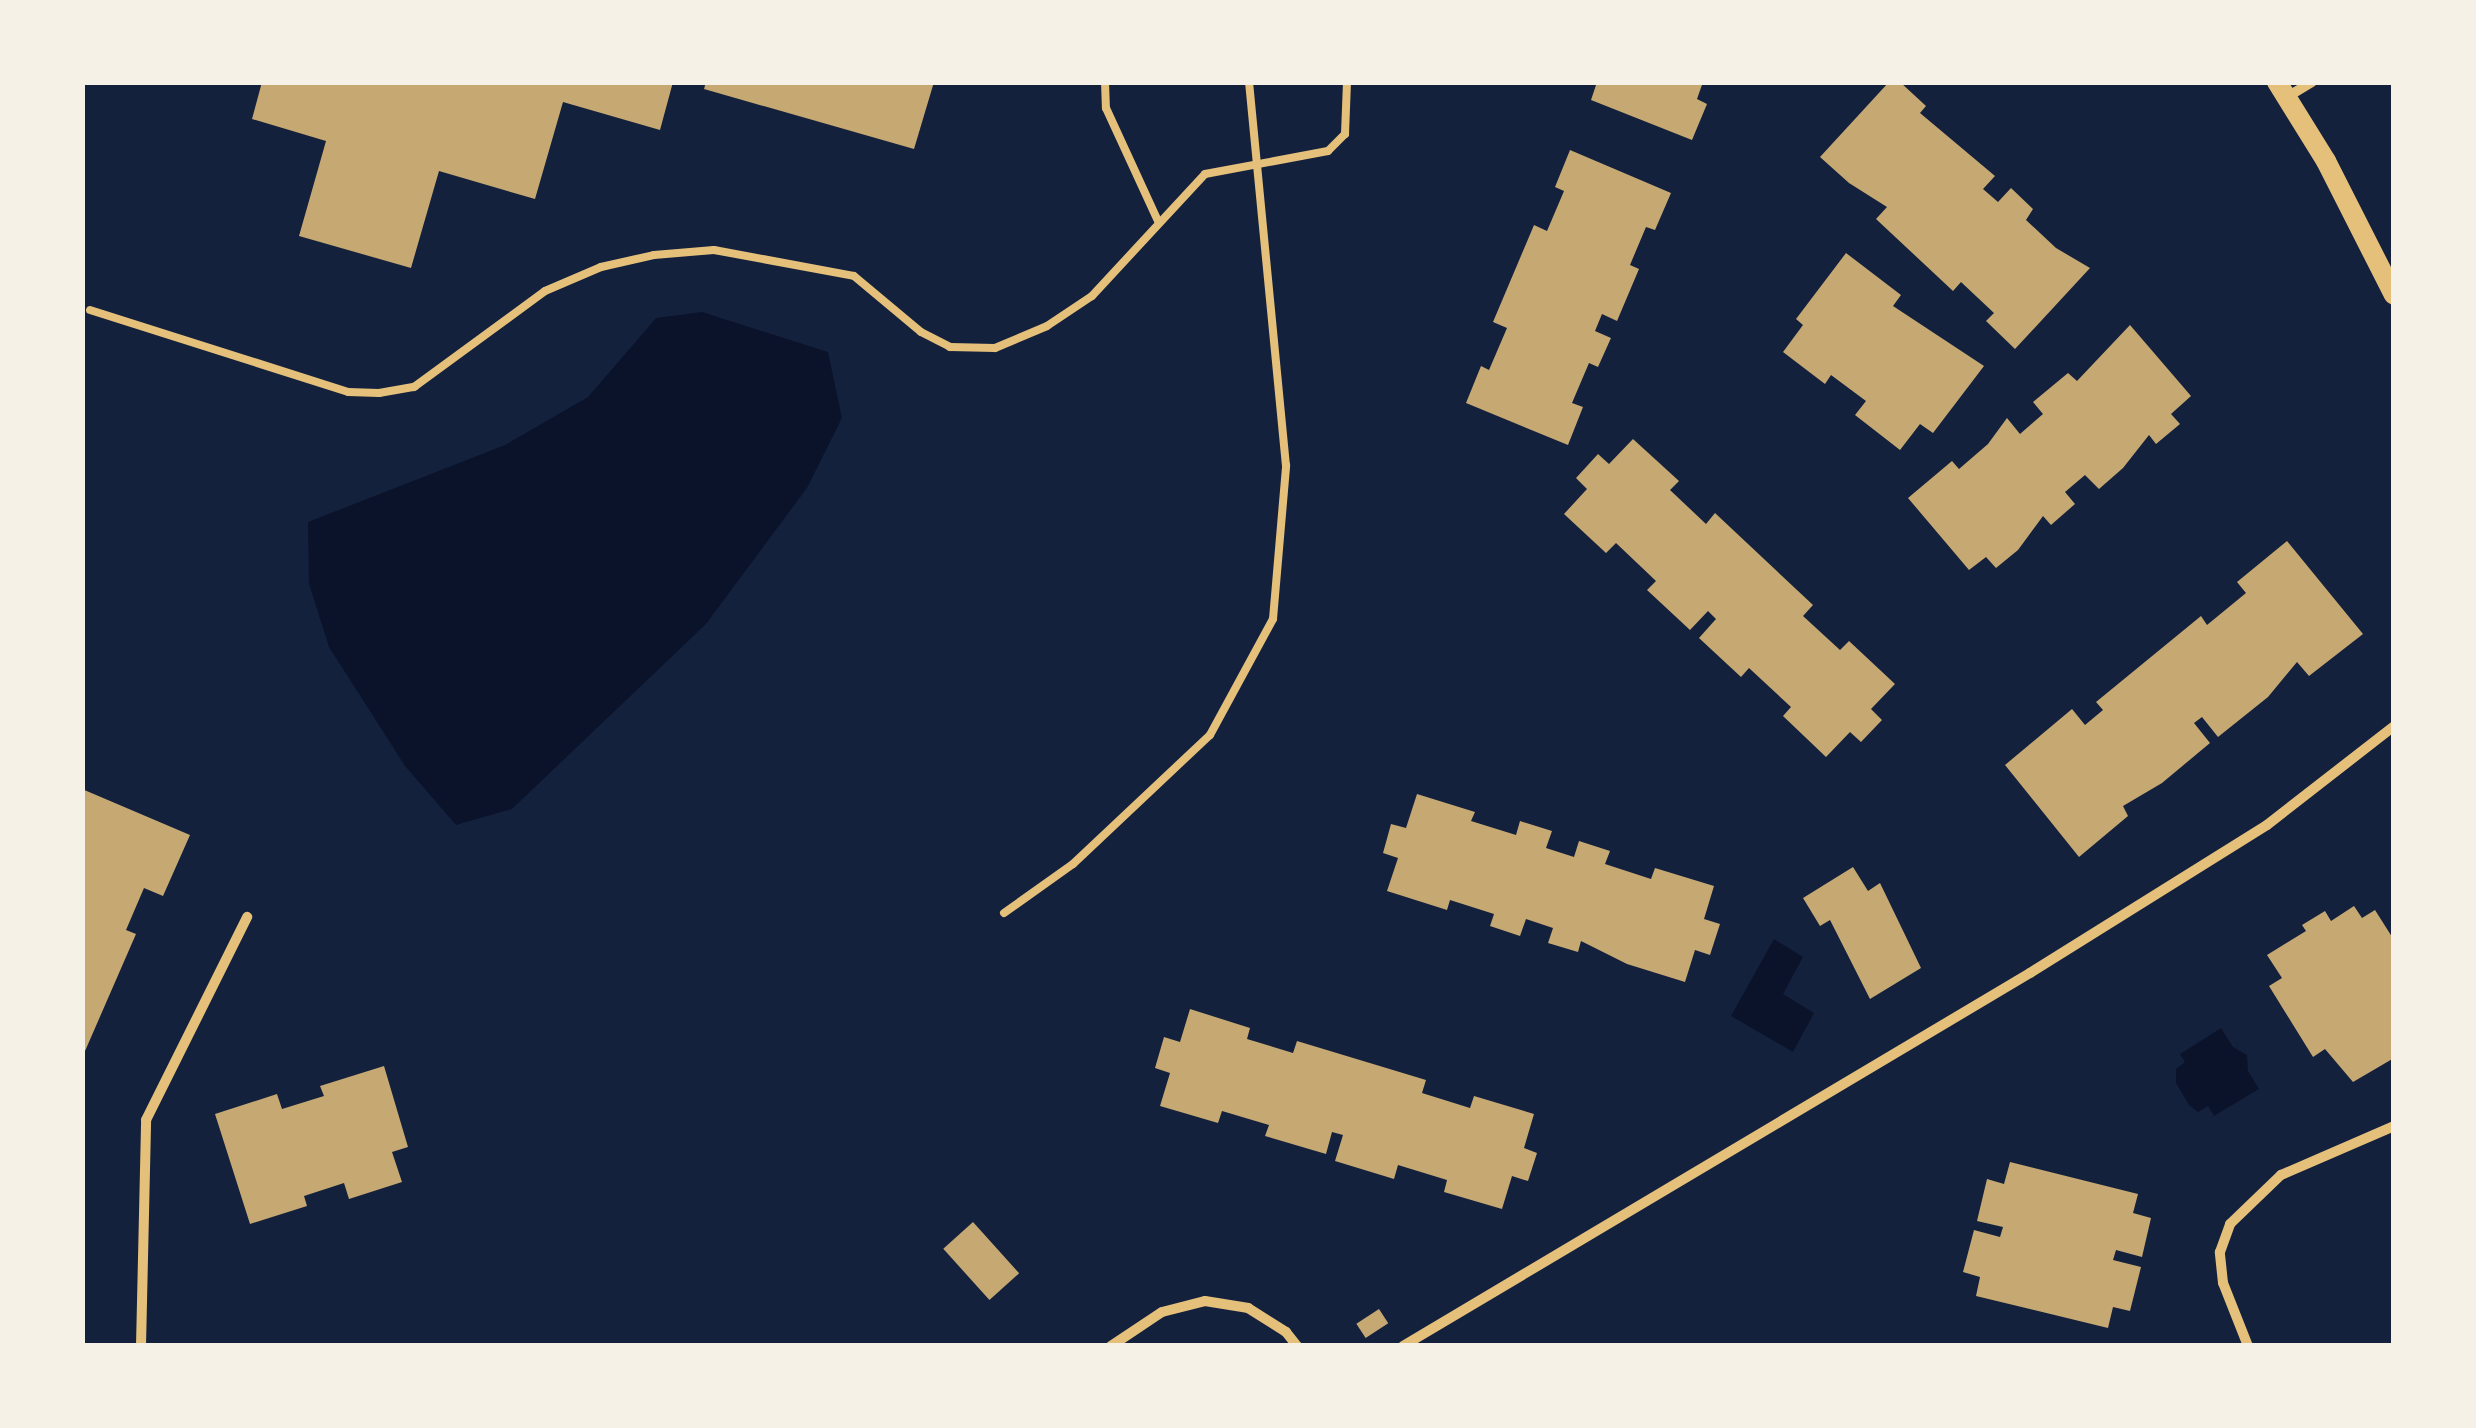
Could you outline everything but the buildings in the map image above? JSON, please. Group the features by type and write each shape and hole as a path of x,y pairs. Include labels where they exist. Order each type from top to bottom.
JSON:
{"main road":[{"path":"2282,90 2326,160 2394,295"}],"street":[{"path":"2282,90 2312,82"},
{"path":"1403,1346 2030,973 2267,825 2394,726"},
{"path":"142,1346 146,1120 247,917"},
{"path":"2248,1346 2223,1283 2220,1252 2230,1224 2282,1174 2394,1126"},
{"path":"1111,1346 1162,1312 1205,1302 1248,1308 1286,1332 1296,1346"}],"lane":[{"path":"1105,82 1106,108 1158,221"},
{"path":"1004,913 1072,864 1210,735 1273,620 1286,466 1249,82"},
{"path":"90,310 348,392 379,393 414,388 545,291 600,267 654,255 714,250 854,276 921,332 950,347 995,348 1047,326 1092,296 1205,174 1258,161 1328,151 1344,134 1347,82"}],"water":[{"path":"702,312 828,352 842,418 807,488 706,624 512,809 456,825 405,766 329,647 309,584 308,522 505,445 588,397 656,318"},
{"path":"1774,939 1803,957 1783,994 1814,1013 1793,1052 1731,1016"},
{"path":"2221,1028 2233,1047 2247,1055 2248,1071 2259,1089 2214,1116 2208,1106 2198,1112 2189,1105 2176,1083 2176,1069 2185,1062 2180,1054"}]}
